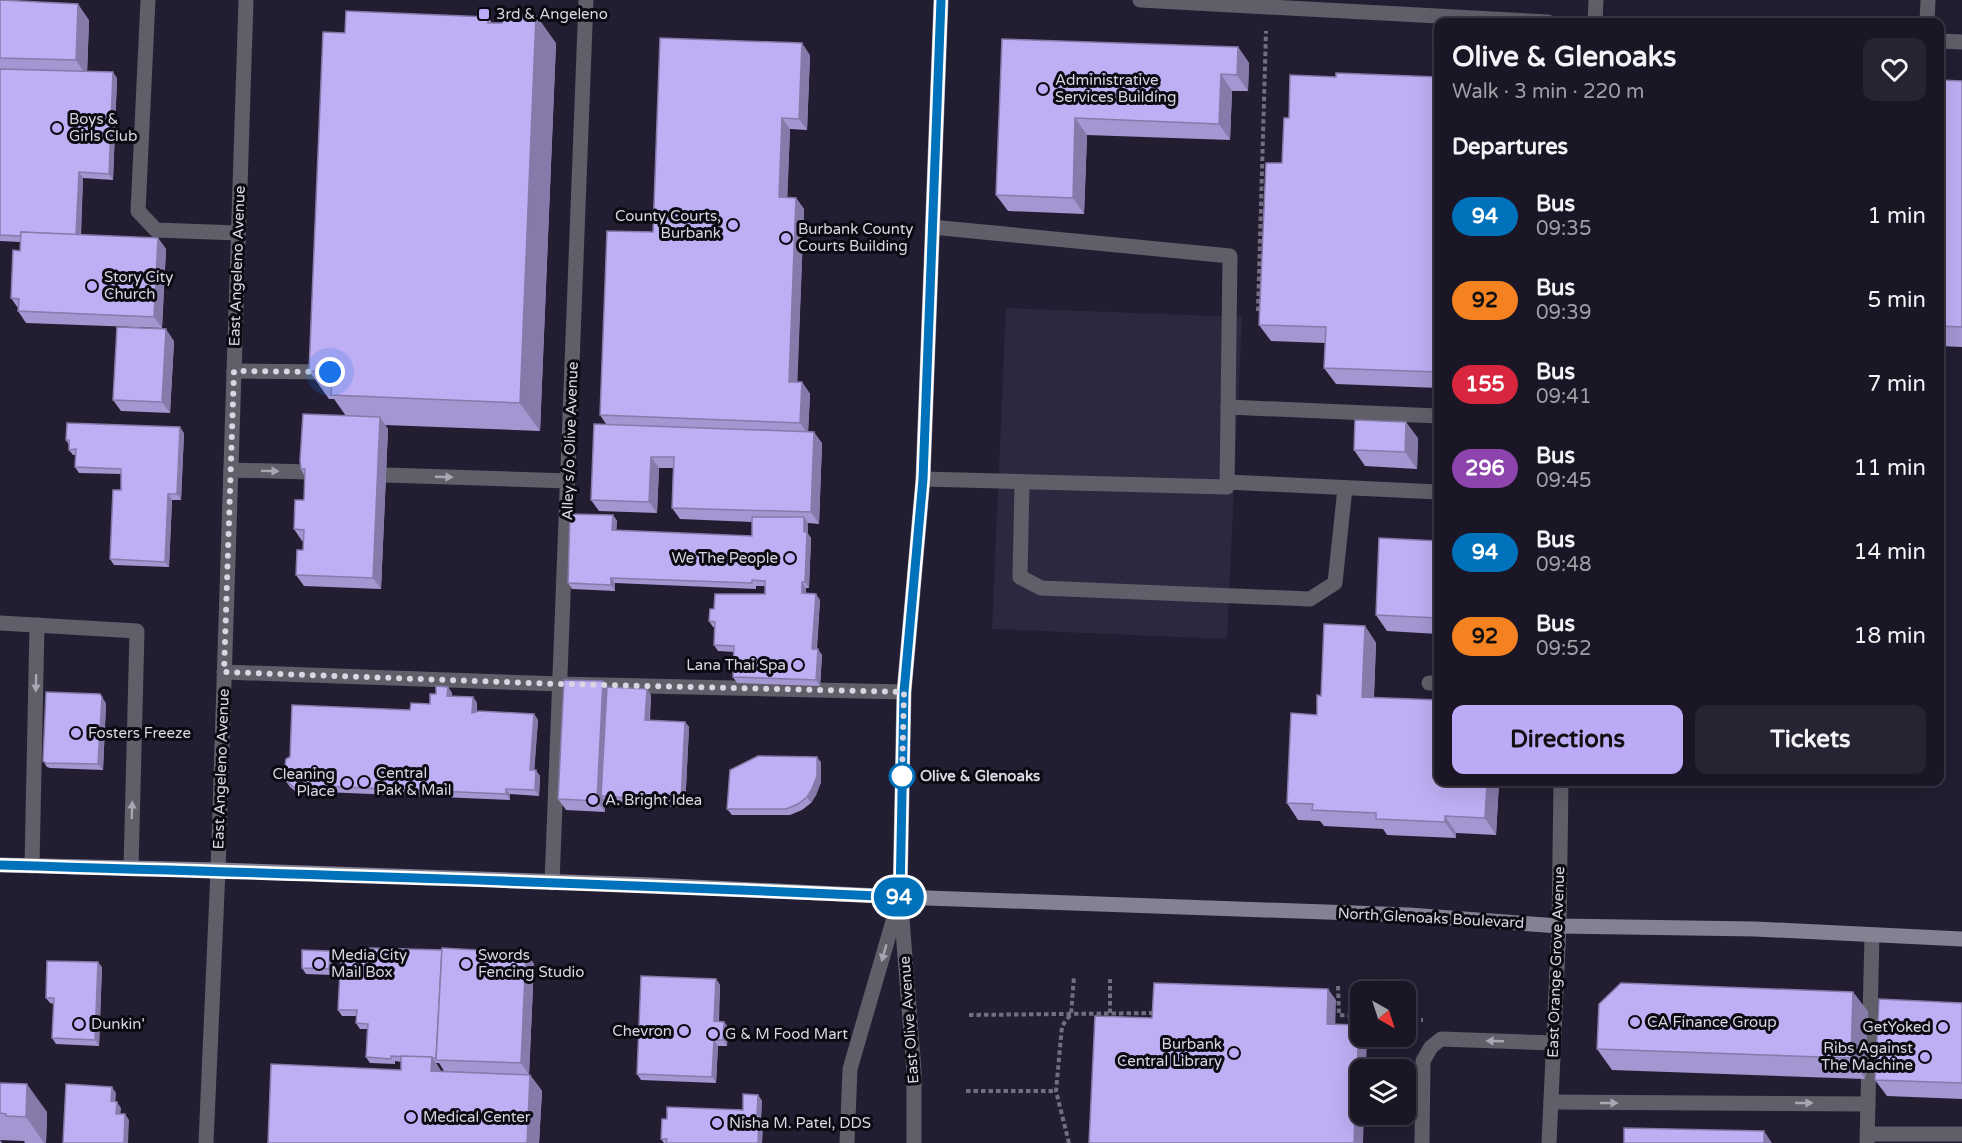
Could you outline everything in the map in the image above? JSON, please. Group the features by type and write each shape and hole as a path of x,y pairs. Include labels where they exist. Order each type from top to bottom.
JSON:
{"main road":[{"name":"East Olive Avenue","path":"900,897 904,692 923,479 940,0"},
{"name":"North Glenoaks Boulevard","path":"0,865 218,870 1409,915 1559,926 1755,929 1962,939"}],"street":[{"path":"148,0 138,211 156,230 238,233"},
{"name":"East Angeleno Avenue","path":"206,1143 218,870 246,0"},
{"name":"Alley s/o Olive Avenue","path":"552,883 586,0"},
{"path":"1140,0 1468,18"},
{"path":"1595,18 1596,0"},
{"path":"1927,18 1928,0"},
{"path":"1944,41 1962,42"},
{"path":"923,479 1227,487 1230,256 932,227"},
{"path":"234,371 330,372"},
{"path":"1228,407 1434,416"},
{"path":"231,470 308,472"},
{"path":"386,475 568,481"},
{"path":"1227,482 1434,492"},
{"path":"1022,483 1020,577 1041,588 1310,599 1335,583 1345,488"},
{"path":"0,623 137,631 131,868"},
{"path":"32,866 37,625"},
{"path":"224,672 560,684 904,692"},
{"name":"East Orange Grove Avenue","path":"1549,1143 1559,926 1561,786"},
{"name":"East Olive Avenue","path":"847,1143 850,1069 900,897"},
{"name":"East Olive Avenue","path":"900,897 915,1071 914,1143"},
{"path":"1872,935 1867,1139 1962,1134"},
{"path":"1422,1143 1423,1061 1431,1047 1441,1039 1554,1043"},
{"path":"1551,1102 1868,1104"}],"path":[{"path":"1258,317 1267,8"},
{"path":"1069,1143 1056,1091 1062,1026 1071,1014 1074,977"},
{"path":"1110,979 1110,1013"},
{"path":"1338,986 1339,1016 1350,1017"},
{"path":"969,1015 1160,1013"},
{"path":"966,1091 1056,1091"}],"shaded area":[{"path":"1006,308 1242,317 1227,639 992,629"}],"building":[{"path":"0,0 78,4 76,60 0,58"},
{"path":"346,11 488,17 488,23 502,23 503,14 536,15 520,403 331,395 332,372 309,371 323,32 345,33"},
{"name":"County Courts, Burbank","path":"660,38 802,43 799,119 782,118 779,197 796,198 789,382 802,382 800,423 600,415 607,231 653,232"},
{"path":"1002,39 1238,47 1237,75 1221,74 1219,124 1075,118 1073,198 996,195"},
{"name":"Boys & Girls Club","path":"0,69 113,72 109,174 79,172 76,235 21,232 21,236 0,235"},
{"path":"1336,73 1434,77 1434,372 1324,368 1326,327 1259,325 1266,163 1282,163 1284,118 1289,118 1290,75 1336,77"},
{"path":"1944,80 1962,81 1962,327 1944,326"},
{"name":"Story City Church","path":"21,232 158,238 154,317 18,311 19,299 11,298 13,250 20,251"},
{"path":"117,327 166,329 162,402 113,400"},
{"path":"303,414 380,417 373,578 296,575 297,550 303,550 304,530 294,529 295,500 304,500 305,469 301,469 300,461"},
{"path":"1355,420 1406,422 1405,452 1354,450"},
{"path":"67,423 180,427 177,494 168,494 165,562 110,559 113,490 121,490 121,469 75,467 76,449 69,450 69,440 66,440"},
{"path":"594,424 814,432 811,512 672,508 674,457 651,457 649,502 591,500"},
{"path":"570,514 613,515 612,530 752,536 752,517 804,517 804,532 807,532 805,582 802,582 802,593 816,594 812,649 818,649 816,680 733,677 734,646 714,645 715,622 709,621 710,609 714,609 715,594 765,594 765,581 752,580 752,583 611,578 611,585 568,583"},
{"path":"1379,538 1434,541 1434,618 1376,615"},
{"path":"1324,624 1365,626 1362,697 1434,700 1434,786 1487,786 1485,818 1445,816 1445,822 1376,819 1376,813 1312,810 1313,804 1287,803 1291,713 1317,715 1317,695 1321,696"},
{"path":"564,680 603,681 597,801 558,799"},
{"path":"436,686 448,687 447,696 473,697 472,713 479,711 534,714 530,770 536,770 535,790 506,789 506,794 320,786 310,792 295,788 286,781 284,774 286,759 290,757 292,705 410,710 411,703 430,704 430,694 436,694"},
{"path":"607,687 647,689 645,720 685,722 681,802 601,796"},
{"name":"Fosters Freeze","path":"46,692 100,694 102,697 98,764 46,763 43,761"},
{"path":"758,756 817,757 817,776 807,797 786,809 727,809 730,770"},
{"path":"370,948 442,950 436,1058 366,1057 368,1024 356,1023 357,1010 338,1010 341,952 371,953"},
{"path":"442,948 526,953 521,1063 436,1060"},
{"path":"302,950 330,951 329,969 302,968"},
{"name":"Dunkin'","path":"47,961 98,962 95,1040 52,1038 54,998 46,998"},
{"path":"641,976 716,979 714,1021 724,1022 723,1040 714,1040 712,1077 637,1074"},
{"name":"Burbank Central Library","path":"1154,983 1328,989 1327,1024 1350,1025 1350,1047 1358,1047 1358,1059 1350,1059 1350,1125 1355,1125 1354,1143 1089,1143 1095,1016 1152,1018"},
{"path":"1621,983 1853,992 1851,1058 1597,1049 1599,1004"},
{"name":"Ribs Against The Machine","path":"1879,999 1962,1003 1962,1083 1875,1080"},
{"name":"Medical Center","path":"401,1056 432,1057 431,1071 530,1075 527,1143 268,1143 271,1064 401,1070"},
{"path":"0,1083 27,1084 26,1117 6,1116 0,1113"},
{"path":"66,1084 112,1087 111,1101 117,1102 116,1114 125,1114 124,1143 63,1143"},
{"name":"Nisha M. Patel, DDS","path":"743,1094 758,1095 758,1143 666,1143 667,1139 661,1139 662,1119 667,1119 667,1107 743,1110"},
{"path":"1624,1128 1764,1131 1764,1143 1624,1143"}],"bus line":[{"name":"94","path":"0,865 651,885 900,897 904,692 923,479 941,0"}],"place":[{"name":"3rd & Angeleno","path":"484,14"},
{"name":"Administrative Services Building","path":"1043,89"},
{"name":"Boys & Girls Club","path":"57,128"},
{"name":"County Courts, Burbank","path":"733,225"},
{"name":"Burbank County Courts Building","path":"786,238"},
{"name":"Story City Church","path":"92,286"},
{"name":"We The People","path":"790,558"},
{"name":"Lana Thai Spa","path":"798,665"},
{"name":"Fosters Freeze","path":"76,733"},
{"name":"Olive & Glenoaks","path":"902,776"},
{"name":"Central Pak & Mail","path":"364,782"},
{"name":"Cleaning Place","path":"347,783"},
{"name":"A. Bright Idea","path":"593,800"},
{"name":"Media City Mail Box","path":"319,964"},
{"name":"Swords Fencing Studio","path":"466,964"},
{"name":"CA Finance Group","path":"1635,1022"},
{"name":"Dunkin'","path":"79,1024"},
{"name":"GetYoked","path":"1943,1027"},
{"name":"Chevron","path":"684,1031"},
{"name":"G & M Food Mart","path":"713,1034"},
{"name":"Burbank Central Library","path":"1234,1053"},
{"name":"Ribs Against The Machine","path":"1925,1057"},
{"name":"Medical Center","path":"411,1117"},
{"name":"Nisha M. Patel, DDS","path":"717,1123"}],"route":[{"path":"330,372 234,371 224,672 560,684 904,692 902,776"}]}
